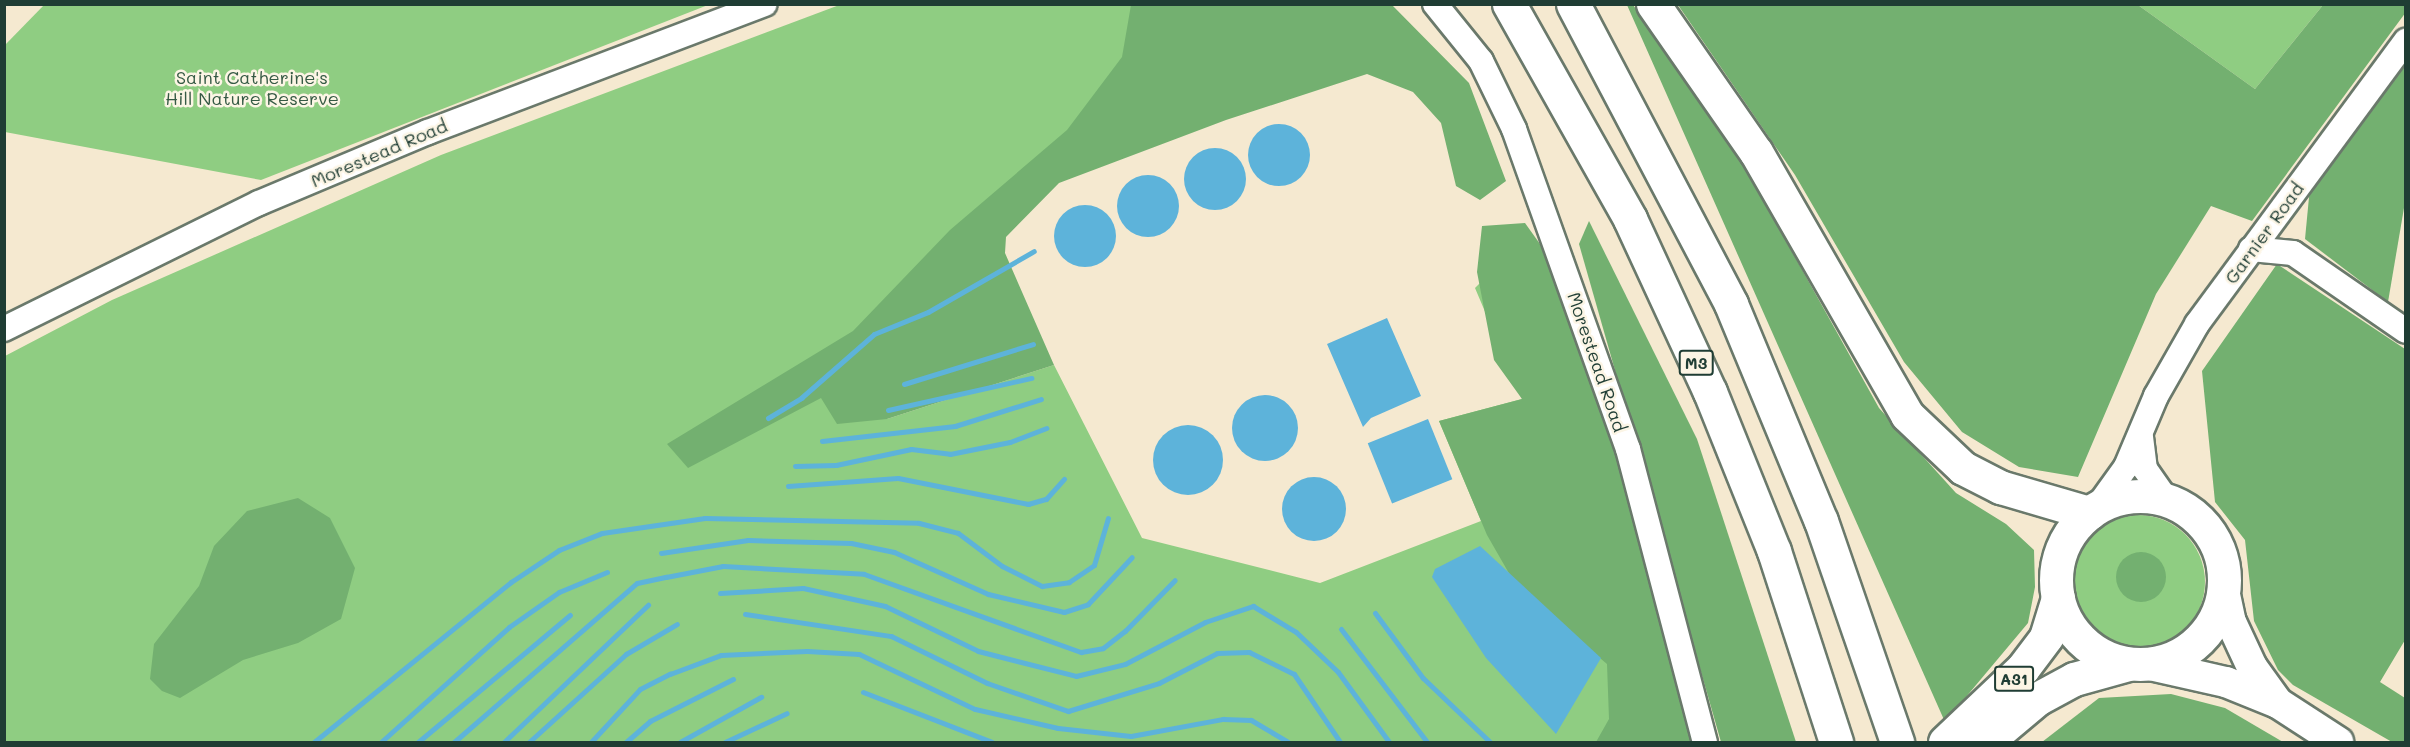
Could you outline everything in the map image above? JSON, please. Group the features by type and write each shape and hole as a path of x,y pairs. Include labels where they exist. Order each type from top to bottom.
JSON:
{"highway":[{"name":"M3","path":"1509,4 1630,219 1710,392 1778,562 1836,742"},
{"path":"1573,4 1731,304 1817,510 1897,742"},
{"path":"1653,4 1756,152 1886,386 1914,423 1942,454 1982,478 2041,502 2092,511 2130,497 2167,501 2205,526 2223,567 2224,590 2219,609 2198,641 2183,653 2137,664 2091,648 2070,626 2058,598 2061,551 2092,511"},
{"name":"A31","path":"1945,742 2023,668 2046,637 2058,598"},
{"name":"A31","path":"1986,742 2037,699 2074,679 2137,664"}],"main road":[{"path":"2224,590 2231,622 2252,667 2278,703"},
{"path":"2137,664 2226,682 2278,703 2326,736"}],"street":[{"name":"Morestead Road","path":"4,329 270,198 428,132 765,4"},
{"name":"Morestead Road","path":"1435,4 1481,61 1514,129 1628,449 1705,742"},
{"name":"Garnier Road","path":"2092,511 2141,437 2177,357 2251,249 2406,41"},
{"path":"2251,249 2293,253 2406,331"},
{"path":"2141,437 2145,469 2167,501"}],"green space":[{"name":"Saint Catherine's Hill Nature Reserve","path":"45,4 708,5 261,180 5,132 5,45"},
{"path":"842,4 1149,5 1145,102 822,398 887,419 1054,365 1142,538 1320,583 1481,521 1439,421 1522,399 1475,288 1492,271 1540,244 1615,451 1693,742 5,742 5,356 112,300 441,155"},
{"path":"1131,5 1392,5 1469,83 1506,181 1480,200 1456,186 1441,123 1413,92 1367,74 1226,120 1059,183 1006,237 1005,253 1054,365 887,419 837,424 821,398 688,468 667,444 853,331 950,230 1067,130 1122,57"},
{"path":"1627,5 1633,5 1711,106 1879,408 1956,493 2006,524 2034,550 2035,587 2028,623 1945,722"},
{"path":"1678,5 2138,5 2255,89 2323,5 2405,5 2406,12 2252,221 2211,206 2156,294 2078,477 2019,467 1962,432 1904,362 1795,175"},
{"path":"2138,5 2323,5 2255,89"},
{"path":"2405,48 2405,202 2388,302 2305,239 2310,187"},
{"path":"1589,221 1697,439 1796,742 1721,742 1579,244"},
{"path":"1525,223 1540,244 1615,451 1693,742 1596,742 1609,719 1607,664 1518,589 1487,535 1439,421 1522,399 1494,360 1477,272 1482,226"},
{"path":"2277,264 2405,349 2405,640 2380,682 2405,698 2405,742 2392,742 2293,685 2278,670 2254,621 2245,540 2215,502 2202,371"},
{"path":"298,498 330,518 355,568 341,619 298,643 243,660 180,698 162,691 150,679 154,644 199,586 214,546 247,511"},
{"path":"2138,515 2164,520 2185,535 2200,556 2205,582 2200,608 2185,629 2164,644 2138,649 2112,644 2091,629 2076,608 2071,582 2076,556 2091,535 2112,520"},
{"path":"2141,552 2159,559 2166,577 2159,595 2141,602 2123,595 2116,577 2123,559"},
{"path":"2171,694 2225,708 2283,742 2042,742 2099,698"}],"water":[{"path":"1279,124 1296,129 1301,133 1305,138 1310,155 1305,172 1301,177 1296,181 1279,186 1262,181 1257,177 1253,172 1248,155 1253,138 1257,133 1262,129"},
{"path":"1209,148 1221,148 1237,157 1244,167 1246,179 1244,191 1237,201 1221,210 1209,210 1198,205 1189,196 1184,185 1184,173 1189,162 1198,153"},
{"path":"1148,175 1160,177 1170,184 1177,194 1179,206 1177,218 1170,228 1160,235 1148,237 1136,235 1126,228 1119,218 1117,206 1119,194 1126,184 1136,177"},
{"path":"1085,205 1102,210 1107,214 1111,219 1116,236 1111,253 1107,258 1102,262 1085,267 1068,262 1063,258 1059,253 1054,236 1059,219 1063,214 1068,210"},
{"path":"1387,318 1421,396 1371,418 1363,427 1327,344"},
{"path":"1265,395 1277,398 1288,405 1295,416 1298,428 1295,440 1288,451 1277,458 1265,461 1253,458 1242,451 1235,440 1232,428 1235,416 1242,405 1253,398"},
{"path":"1428,419 1452,479 1392,504 1368,443"},
{"path":"1181,425 1195,425 1208,431 1217,440 1223,453 1221,473 1213,485 1195,495 1181,495 1168,489 1159,480 1153,467 1153,453 1159,440 1168,431"},
{"path":"1314,477 1332,483 1340,491 1346,509 1340,527 1332,535 1314,541 1296,535 1288,527 1282,509 1288,491 1296,483"},
{"path":"1480,546 1601,658 1556,734 1486,658 1432,577 1435,569"}],"waterway":[{"path":"768,418 801,398 874,334 928,312 1034,251"},
{"path":"904,384 1033,344"},
{"path":"888,410 1031,378"},
{"path":"822,441 955,426 1041,399"},
{"path":"795,466 836,465 911,449 950,454 1010,442 1046,428"},
{"path":"788,486 898,478 1028,504 1046,499 1064,479"},
{"path":"314,742 511,582 559,550 602,533 705,518 919,523 958,533 1002,566 1042,586 1069,582 1094,565 1108,518"},
{"path":"661,553 748,540 851,543 894,552 988,594 1064,612 1088,604 1132,557"},
{"path":"454,742 637,583 723,566 864,574 1081,652 1103,648 1125,631 1175,580"},
{"path":"381,742 509,627 559,592 607,572"},
{"path":"720,593 803,588 885,606 978,651 1076,676 1125,664 1205,622 1253,606 1296,632 1338,672 1389,742"},
{"path":"504,742 648,605"},
{"path":"1375,613 1423,678 1490,742"},
{"path":"745,614 891,636 987,683 1068,711 1159,683 1217,653 1249,652 1294,674 1340,742"},
{"path":"418,742 570,615"},
{"path":"529,742 626,654 677,624"},
{"path":"1341,629 1427,742"},
{"path":"591,742 640,689 670,674 721,655 807,651 859,654 975,709 1058,728 1131,736 1223,719 1251,720 1288,742"},
{"path":"626,742 650,721 733,679"},
{"path":"863,692 992,742"},
{"path":"680,742 761,697"},
{"path":"725,742 787,713"}]}
